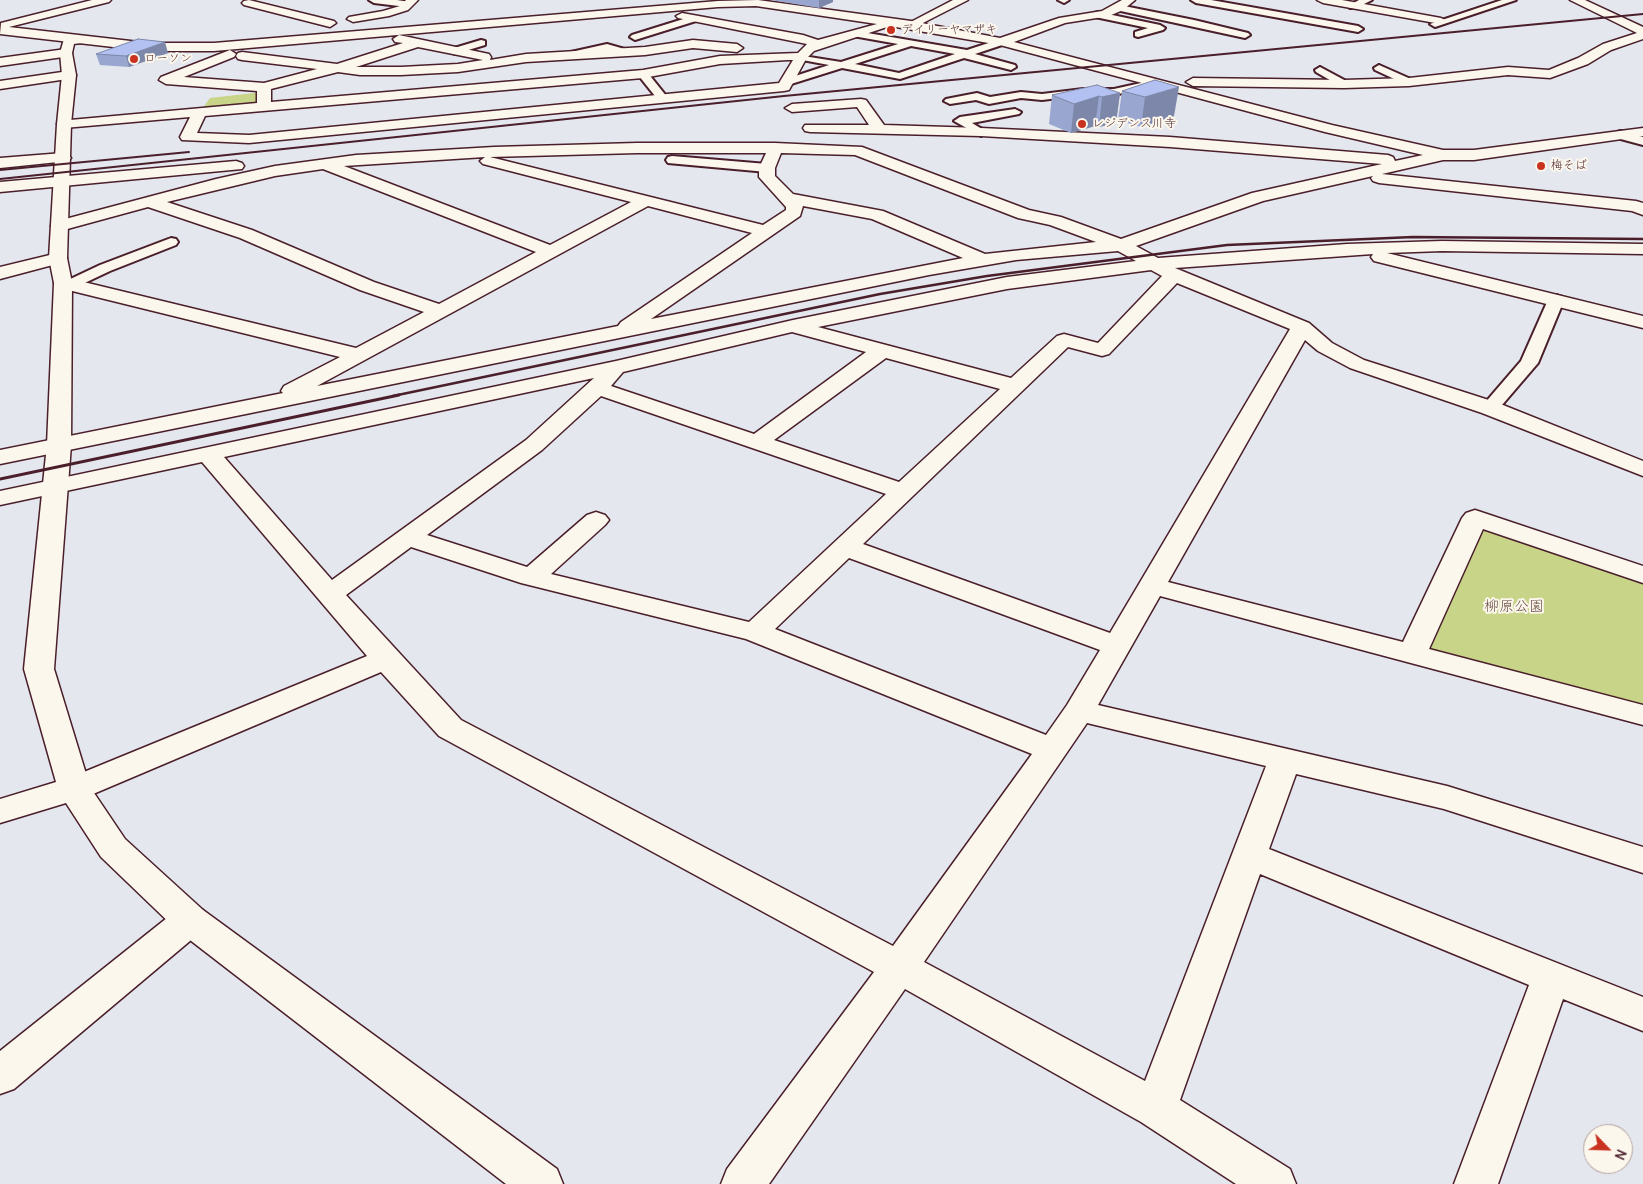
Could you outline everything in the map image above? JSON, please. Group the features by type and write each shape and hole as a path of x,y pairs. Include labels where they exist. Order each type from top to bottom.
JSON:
{"street":[{"path":"0,28 105,0"},
{"path":"911,25 962,0"},
{"path":"1324,0 1438,22"},
{"path":"1576,0 1643,31"},
{"path":"622,1 693,19 803,39 818,44"},
{"path":"169,48 370,34 740,1 894,22 1001,42 1330,129 1443,155 1474,155 1643,132"},
{"path":"169,48 385,14 404,8 410,2"},
{"path":"1001,42 1063,20 1098,16 1123,2"},
{"path":"248,3 330,23"},
{"path":"64,124 643,74 720,60 795,56 818,44 894,22"},
{"path":"0,28 78,40 230,54 360,71 458,68 574,54 662,50 693,44 795,56"},
{"path":"370,34 506,61"},
{"path":"1153,82 1344,84 1409,82 1508,71 1550,74 1583,61 1607,47 1643,35"},
{"path":"78,40 68,42 66,53 69,75 64,124 58,258 66,284 59,445 39,669 74,789 113,848 190,920 541,1184"},
{"path":"230,54 166,80 264,87 338,68 418,43"},
{"path":"0,62 66,53"},
{"path":"795,56 787,95 814,133 811,149"},
{"path":"458,68 469,89 477,116"},
{"path":"0,85 69,75"},
{"path":"264,87 264,106"},
{"path":"200,112 187,137 249,139 739,92 861,103 879,130"},
{"path":"810,128 981,132 1179,143 1417,163"},
{"path":"60,226 275,171 322,163 459,154 637,148 858,150 1024,214 1055,221 1121,245 1164,269 1302,327 1325,346 1357,364 1490,408 1643,469"},
{"path":"618,333 794,212 795,206 767,177 767,168 775,148"},
{"path":"459,154 766,231"},
{"path":"0,457 266,405 929,269 983,260 1121,245 1258,197 1417,163 1443,155"},
{"path":"0,164 63,158"},
{"path":"0,187 243,165 302,162 322,163 551,252"},
{"path":"1355,175 1636,206 1643,210"},
{"path":"787,198 877,215 983,260"},
{"path":"266,405 645,200"},
{"path":"149,202 246,234 367,286 440,311"},
{"path":"0,498 616,367 793,326 1007,283 1164,269 1347,249 1442,246 1641,253"},
{"path":"1347,249 1643,322"},
{"path":"0,273 58,258"},
{"path":"755,632 1064,340 1102,350 1164,269"},
{"path":"66,284 358,355"},
{"path":"793,326 1015,386"},
{"path":"743,1184 899,968 1079,711 1302,327"},
{"path":"757,442 882,351"},
{"path":"330,594 534,445 597,388 616,367"},
{"path":"597,388 903,492"},
{"path":"207,453 386,659 450,728 1156,1108 1274,1184"},
{"path":"1412,654 1475,518 1643,575"},
{"path":"532,578 596,520"},
{"path":"406,537 532,578 755,632 1053,750"},
{"path":"845,547 1118,646"},
{"path":"1153,586 1643,715"},
{"path":"0,811 74,789 386,659"},
{"path":"1079,711 1447,798 1643,860"},
{"path":"1156,1108 1285,759"},
{"path":"1249,855 1643,1014"},
{"path":"0,1076 190,920"},
{"path":"1476,1184 1551,978"}],"lane":[{"path":"374,0 410,2"},
{"path":"1196,0 1358,29"},
{"path":"1353,6 1367,0"},
{"path":"1438,22 1511,0"},
{"path":"1123,2 1245,35"},
{"path":"1098,16 1160,28 1138,34"},
{"path":"635,37 693,19"},
{"path":"856,34 967,54 1011,67"},
{"path":"795,56 900,76 1001,42"},
{"path":"456,51 481,43"},
{"path":"787,95 841,65 911,43"},
{"path":"1380,68 1409,82"},
{"path":"1320,70 1344,84"},
{"path":"643,74 663,99"},
{"path":"950,101 978,96 989,101 1021,95 1042,97 1083,92 1114,92 1153,82"},
{"path":"981,132 960,121 1015,112"},
{"path":"1621,135 1643,141"},
{"path":"672,160 767,168"},
{"path":"66,284 171,242"},
{"path":"1490,408 1529,363 1556,300"}],"green space":[{"path":"263,92 264,106 200,112 210,98"},
{"name":"柳原公園","path":"1475,518 1643,575 1643,715 1412,654"}],"building":[{"path":"138,39 165,42 126,56 96,54"},
{"path":"1155,80 1179,87 1145,97 1122,91"},
{"path":"1097,85 1120,93 1099,96 1074,104 1052,95"}],"railway":[{"path":"0,179 784,96 1643,14"},
{"path":"0,170 189,152"},
{"path":"393,396 880,294 987,276 1227,245 1413,237 1643,239"},
{"path":"0,479 399,395"}],"place":[{"name":"デイリーヤマザキ","path":"891,30"},
{"name":"ローソン","path":"134,59"},
{"name":"レジデンス川寺","path":"1082,124"},
{"name":"梅そば","path":"1541,166"}]}
